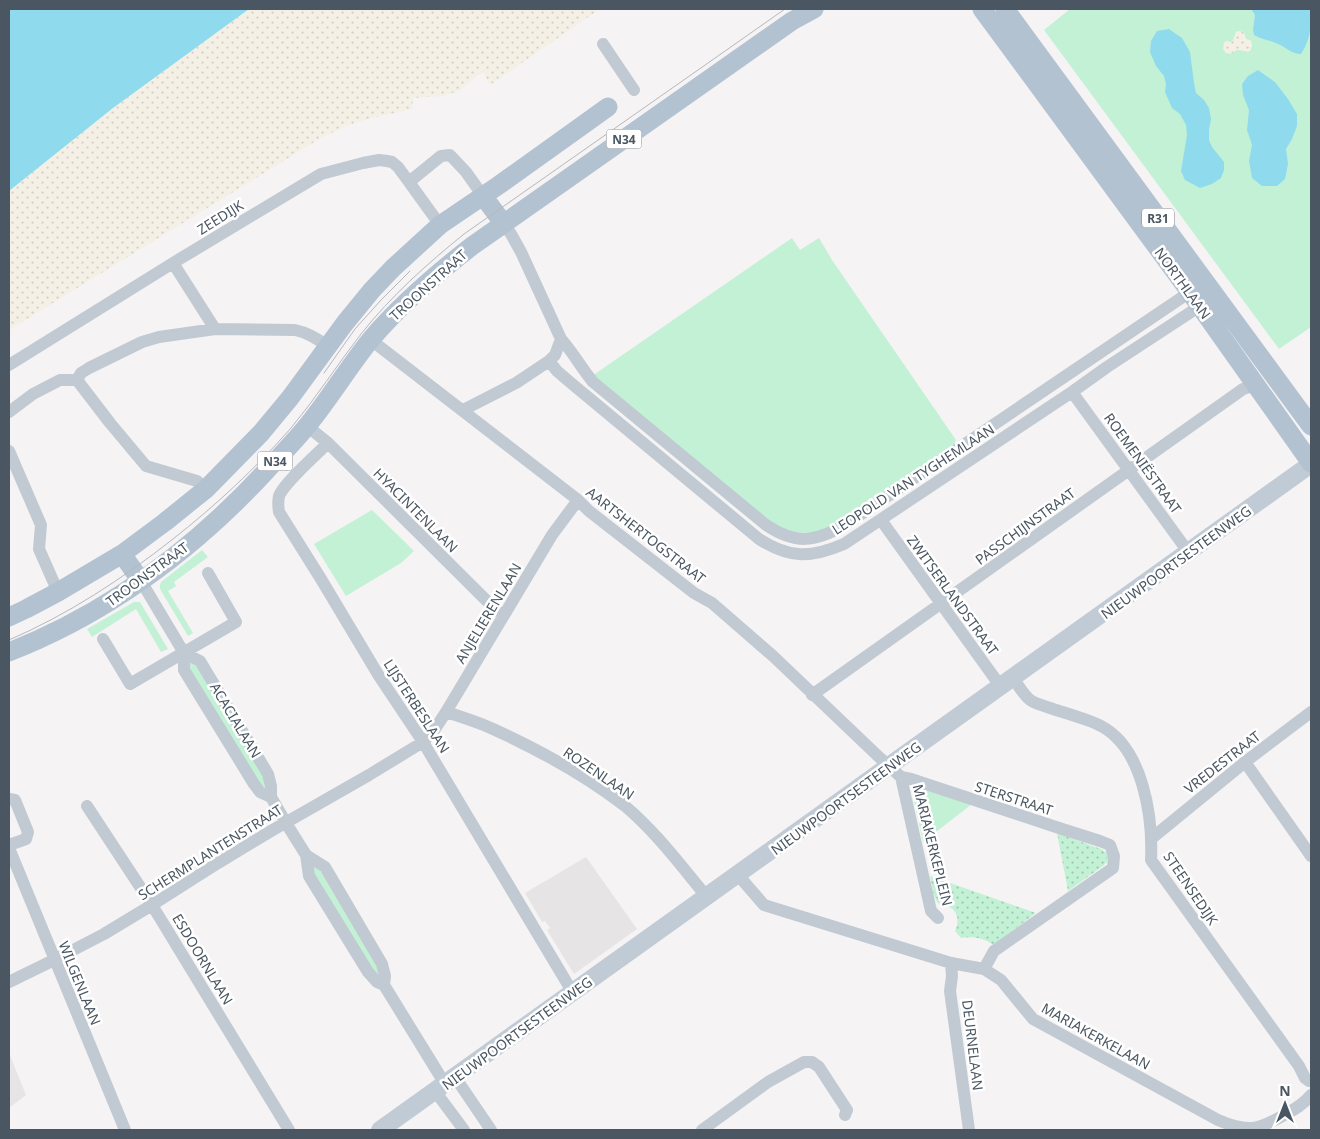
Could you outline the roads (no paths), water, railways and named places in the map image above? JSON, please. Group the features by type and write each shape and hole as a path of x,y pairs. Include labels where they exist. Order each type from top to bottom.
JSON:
{"main road":[{"name":"TROONSTRAAT","path":"9,652 46,636 112,601 197,538 239,500 307,426 371,340 394,314 424,285 472,246 783,28 814,9"},
{"name":"NORTHLAAN","path":"982,9 1256,384 1311,463"},
{"name":"NORTHLAAN","path":"1005,9 1311,426"},
{"name":"N34","path":"9,617 58,592 122,554 206,489 261,433 290,398 345,322 393,268 440,225 608,107"},
{"path":"483,196 504,224"},
{"name":"NIEUWPOORTSESTEENWEG","path":"380,1130 738,875 896,772 1007,683 1311,463"},
{"name":"ACACIALAAN","path":"122,554 141,581"}],"street":[{"path":"603,44 634,90"},
{"path":"409,182 441,156 450,155 466,172 483,196"},
{"name":"ZEEDIJK","path":"9,365 321,174 379,160 392,162 398,167 440,225"},
{"name":"LEOPOLD VAN TYGHEMLAAN","path":"504,224 521,252 561,338 593,382 766,525 785,536 794,538 808,539 821,537 845,525 1195,300"},
{"path":"173,263 215,330"},
{"name":"LEOPOLD VAN TYGHEMLAAN","path":"550,361 557,371 571,383 751,533 768,545 792,554 816,554 844,544 1072,392 1194,310 1195,300"},
{"path":"77,380 81,373 88,368 142,342 159,337 215,330 295,330 314,336 328,346"},
{"path":"463,410 516,383 550,361 561,338"},
{"name":"AARTSHERTOGSTRAAT","path":"371,340 578,500 589,511 694,593 712,603 773,656 812,695 896,772"},
{"path":"9,412 33,394 60,380 77,380"},
{"path":"77,380 146,466 196,481 206,489"},
{"name":"PASSCHIJNSTRAAT","path":"812,695 1243,389 1256,384"},
{"name":"ROEMENIËSTRAAT","path":"1072,392 1188,553"},
{"name":"HYACINTENLAAN","path":"307,426 328,443 497,611 504,615"},
{"name":"LIJSTERBESLAAN","path":"328,443 280,494 278,501 279,512 379,676 423,742 573,993"},
{"path":"9,450 41,525 39,549 58,592"},
{"name":"ANJELIERENLAAN","path":"423,742 433,732 446,712 552,535 578,500"},
{"name":"ZWITSERLANDSTRAAT","path":"881,520 941,604 1007,683"},
{"path":"103,639 130,684 236,622 208,573"},
{"name":"ACACIALAAN","path":"141,581 184,653 184,670 254,784 260,792 271,797"},
{"name":"ACACIALAAN","path":"184,653 200,661 205,669 268,774 271,797 306,855 309,876 368,972 377,982 384,985 445,1084"},
{"name":"STEENSEDIJK","path":"1007,683 1030,701 1100,725 1112,732 1125,746 1135,763 1147,806 1152,838 1151,860 1299,1066 1305,1078 1310,1077"},
{"name":"ROZENLAAN","path":"446,712 491,729 536,750 589,781 626,807 657,837 707,897"},
{"name":"VREDESTRAAT","path":"1152,838 1245,762 1311,712"},
{"name":"SCHERMPLANTENSTRAAT","path":"9,982 104,934 218,863 423,742"},
{"path":"1245,762 1311,856"},
{"name":"STERSTRAAT","path":"896,772 1110,845 1114,856 1113,868 994,951 984,970"},
{"name":"MARIAKERKEPLEIN","path":"896,772 931,911 938,918"},
{"name":"WILGENLAAN","path":"9,799 15,800 28,832 26,839 9,847 125,1130"},
{"name":"ESDOORNLAAN","path":"87,806 152,905 289,1130"},
{"name":"ACACIALAAN","path":"306,855 325,867 382,964 386,976 384,985"},
{"name":"MARIAKERKELAAN","path":"738,875 764,905 951,963 984,970 1000,980 1033,1020 1232,1126 1249,1128 1259,1127 1272,1122 1298,1107 1311,1095"},
{"name":"DEURNELAAN","path":"951,963 950,991 969,1130"},
{"path":"702,1130 768,1082 804,1062 812,1062 819,1067 847,1110 845,1115"},
{"path":"1310,1077 1308,1088 1311,1095"},
{"path":"445,1084 464,1130"},
{"path":"445,1084 491,1130"}],"water":[{"path":"9,9 249,9 113,108 9,191"},
{"path":"1251,9 1311,9 1309,38 1301,54 1254,35 1255,15"},
{"path":"1169,29 1182,38 1190,52 1196,93 1209,108 1211,119 1209,140 1224,162 1221,178 1212,184 1200,188 1185,180 1181,171 1187,135 1186,125 1180,114 1172,108 1165,92 1164,76 1156,66 1150,52 1151,41 1157,31"},
{"path":"1258,70 1275,82 1297,114 1297,126 1286,149 1288,164 1285,179 1277,186 1262,186 1252,178 1249,161 1252,145 1247,130 1249,110 1243,95 1242,84 1248,76"}],"tram line":[{"path":"9,640 53,619 115,582 204,514 249,472 291,428 361,334 397,294 464,234 785,9"},
{"path":"324,373 355,329 410,271"}]}
